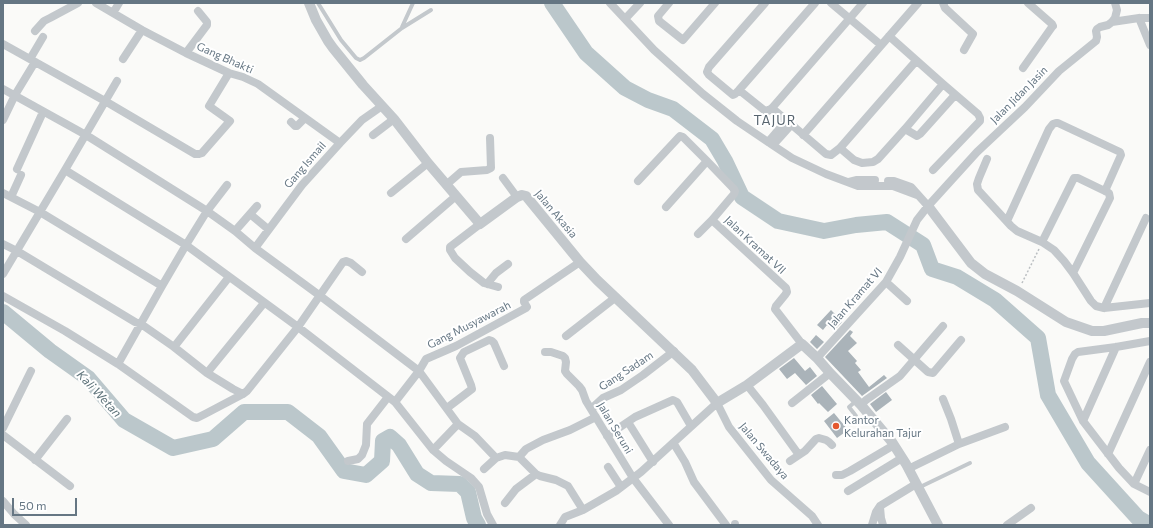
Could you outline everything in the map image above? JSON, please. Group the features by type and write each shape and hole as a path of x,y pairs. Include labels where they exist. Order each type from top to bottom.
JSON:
{"street":[{"path":"35,31 44,21 78,3"},
{"name":"Gang Bhakti","path":"96,3 142,30 186,53 229,73 243,77 258,84 340,143"},
{"path":"113,13 119,3"},
{"path":"309,3 316,20 328,41 363,85 394,119 446,185 480,224 449,249 455,258 484,283 498,287"},
{"path":"610,3 654,50 698,90 737,121 792,158 826,174 858,186 893,186 918,195 971,263 985,274 1066,322 1092,331 1104,331 1142,322 1150,323"},
{"path":"625,19 640,3"},
{"path":"665,4 658,16 659,22 683,40 715,3"},
{"path":"765,3 709,66 707,72 709,75 731,94 735,94 740,90 815,3"},
{"path":"831,3 881,45"},
{"path":"740,90 764,110 768,111 863,3"},
{"path":"803,135 918,3"},
{"path":"944,3 945,8 973,34 964,50"},
{"path":"1112,22 1117,10 1115,3"},
{"path":"1023,68 1053,26 1029,4"},
{"path":"186,53 207,25 207,22 198,11"},
{"path":"1139,18 1150,44"},
{"path":"1112,22 1150,18"},
{"name":"Jalan Jidan Jasin","path":"928,206 977,152 1025,107 1060,71 1096,41 1096,31 1100,26 1108,25 1112,22"},
{"path":"123,59 142,30"},
{"path":"889,36 978,114 980,118 980,121 933,170"},
{"path":"3,120 43,37"},
{"path":"3,44 105,101 195,154 202,152 230,121 209,106 229,73"},
{"path":"772,108 826,154 830,155 840,148 916,61"},
{"path":"3,274 117,81"},
{"path":"840,148 854,160 862,163 872,162 878,159 943,84"},
{"path":"3,89 86,135 235,231 255,248 419,371 458,424 475,436 496,458"},
{"path":"905,129 917,136 920,134 955,95"},
{"name":"Gang Ismail","path":"255,248 302,185 362,120 382,106"},
{"path":"11,198 19,172 43,112"},
{"path":"291,122 297,126 305,118"},
{"path":"373,135 394,119"},
{"path":"770,142 788,123"},
{"path":"1007,221 1049,129 1056,123 1120,152 1121,155 1105,191"},
{"path":"638,181 680,136 707,161 735,191 712,220 698,234"},
{"path":"446,185 461,172 487,170 491,168 490,138"},
{"path":"987,159 978,178 978,190 1017,231 1042,242 1054,250 1073,272 1091,301 1096,306 1104,308 1150,303"},
{"path":"666,207 707,161"},
{"path":"391,193 428,163"},
{"path":"65,170 186,245 298,327 391,399 433,450 471,478 479,487 487,514 493,525"},
{"path":"503,178 517,196"},
{"path":"1042,242 1074,178 1078,178 1109,193 1110,198 1073,272"},
{"path":"118,364 186,245 207,212 227,185"},
{"path":"3,193 40,212 162,286"},
{"path":"406,239 456,196"},
{"name":"Jalan Akasia","path":"480,224 517,196 526,196 580,262 597,280 674,351 692,370 717,404"},
{"path":"235,231 257,206"},
{"name":"Jalan Kramat VI","path":"817,358 886,282 900,257 917,220 928,206"},
{"path":"250,214 268,229"},
{"path":"1104,308 1146,218"},
{"name":"Jalan Kramat VII","path":"712,220 786,288 787,292 775,309 802,344"},
{"path":"3,244 134,322 141,324 174,347 207,373 243,394"},
{"path":"3,296 65,331 118,364 186,413 198,418 247,391 298,327 343,262 346,261 351,263 362,272"},
{"name":"Gang Musyawarah","path":"419,371 426,359 456,346 526,308 527,307 524,301 580,262"},
{"path":"487,284 496,273 508,264"},
{"path":"174,347 229,277"},
{"path":"886,282 907,301"},
{"path":"566,336 616,297"},
{"path":"207,373 264,303"},
{"path":"859,403 866,400 900,376 944,326"},
{"path":"447,408 472,389 460,358 464,352 489,340 492,341 504,366"},
{"path":"898,345 928,372 933,373 961,340"},
{"path":"1150,341 1078,352 1072,359 1064,381 1083,421 1108,454 1134,484 1150,492"},
{"path":"560,525 565,516 583,510 621,487 674,444 691,426 717,404 747,385 802,344 859,403 894,445 938,525"},
{"path":"1083,421 1116,347"},
{"name":"Gang Sadam","path":"591,409 603,398 621,390 674,351"},
{"name":"Jalan Seruni","path":"545,352 551,352 565,358 565,371 579,386 591,409 633,478 669,525"},
{"path":"1108,454 1150,362"},
{"path":"3,428 31,371"},
{"path":"348,460 358,459 362,455 366,445 367,424 419,371"},
{"path":"792,403 830,374"},
{"path":"747,385 799,455"},
{"path":"943,399 959,444"},
{"path":"608,436 635,417 674,400 677,402 691,426"},
{"name":"Jalan Swadaya","path":"717,404 729,427 771,480 812,516 818,525"},
{"path":"519,457 526,449 543,440 570,430 596,417"},
{"path":"35,460 67,419"},
{"path":"628,422 653,462"},
{"path":"433,450 458,424"},
{"path":"908,469 959,444 1005,427"},
{"path":"3,435 70,486"},
{"path":"790,461 805,451 816,439 819,438 826,440 832,446"},
{"path":"674,444 685,462 694,482 726,525"},
{"path":"836,475 842,475 850,471 894,445"},
{"path":"1134,484 1150,450"},
{"path":"484,469 496,458 506,455 519,457 536,474 556,480 568,486 583,510"},
{"path":"848,490 902,458"},
{"path":"608,467 621,487"},
{"path":"505,503 516,489 536,474"},
{"path":"872,525 876,512 880,506 917,486"},
{"path":"3,501 26,525"},
{"path":"880,506 881,518 884,525"},
{"path":"1007,525 1031,508"}],"lane":[{"path":"318,3 341,40 356,58 360,60 402,28 431,10"},
{"path":"402,28 413,3"},
{"path":"856,416 849,407 859,403"},
{"path":"917,486 970,463"}],"path":[{"path":"1017,292 1042,242"}],"building":[{"path":"831,310 842,322 834,331 827,325 823,330 817,325"},
{"path":"850,330 853,332 850,336 857,343 848,351 857,361 855,363 861,370 858,372 869,387 884,375 887,378 862,396 825,357"},
{"path":"816,335 824,342 817,349 810,342"},
{"path":"794,358 805,371 810,367 817,376 806,385 795,373 787,379 779,369"},
{"path":"822,386 837,404 828,412 819,403 818,404 811,395"},
{"path":"886,392 892,400 876,412 870,404"},
{"name":"Kantor Kelurahan Tajur","path":"834,413 848,430 837,438 824,421"}],"waterway":[{"path":"552,3 586,53 625,88 648,100 673,109 712,139 725,161 742,197 778,221 824,231 856,225 887,222 923,245 932,269 957,277 995,300 1038,338 1048,395 1088,463 1138,518 1150,525"},
{"name":"Kali Wetan","path":"3,312 50,351 88,378 124,420 173,448 213,439 244,412 288,412 319,436 344,471 366,475 382,461 383,441 390,437 399,445 417,474 431,483 460,484 468,492 474,518 478,525"}],"place":[{"name":"Kantor Kelurahan Tajur","path":"836,426"}],"district":[{"name":"TAJUR","path":"775,121"}]}
